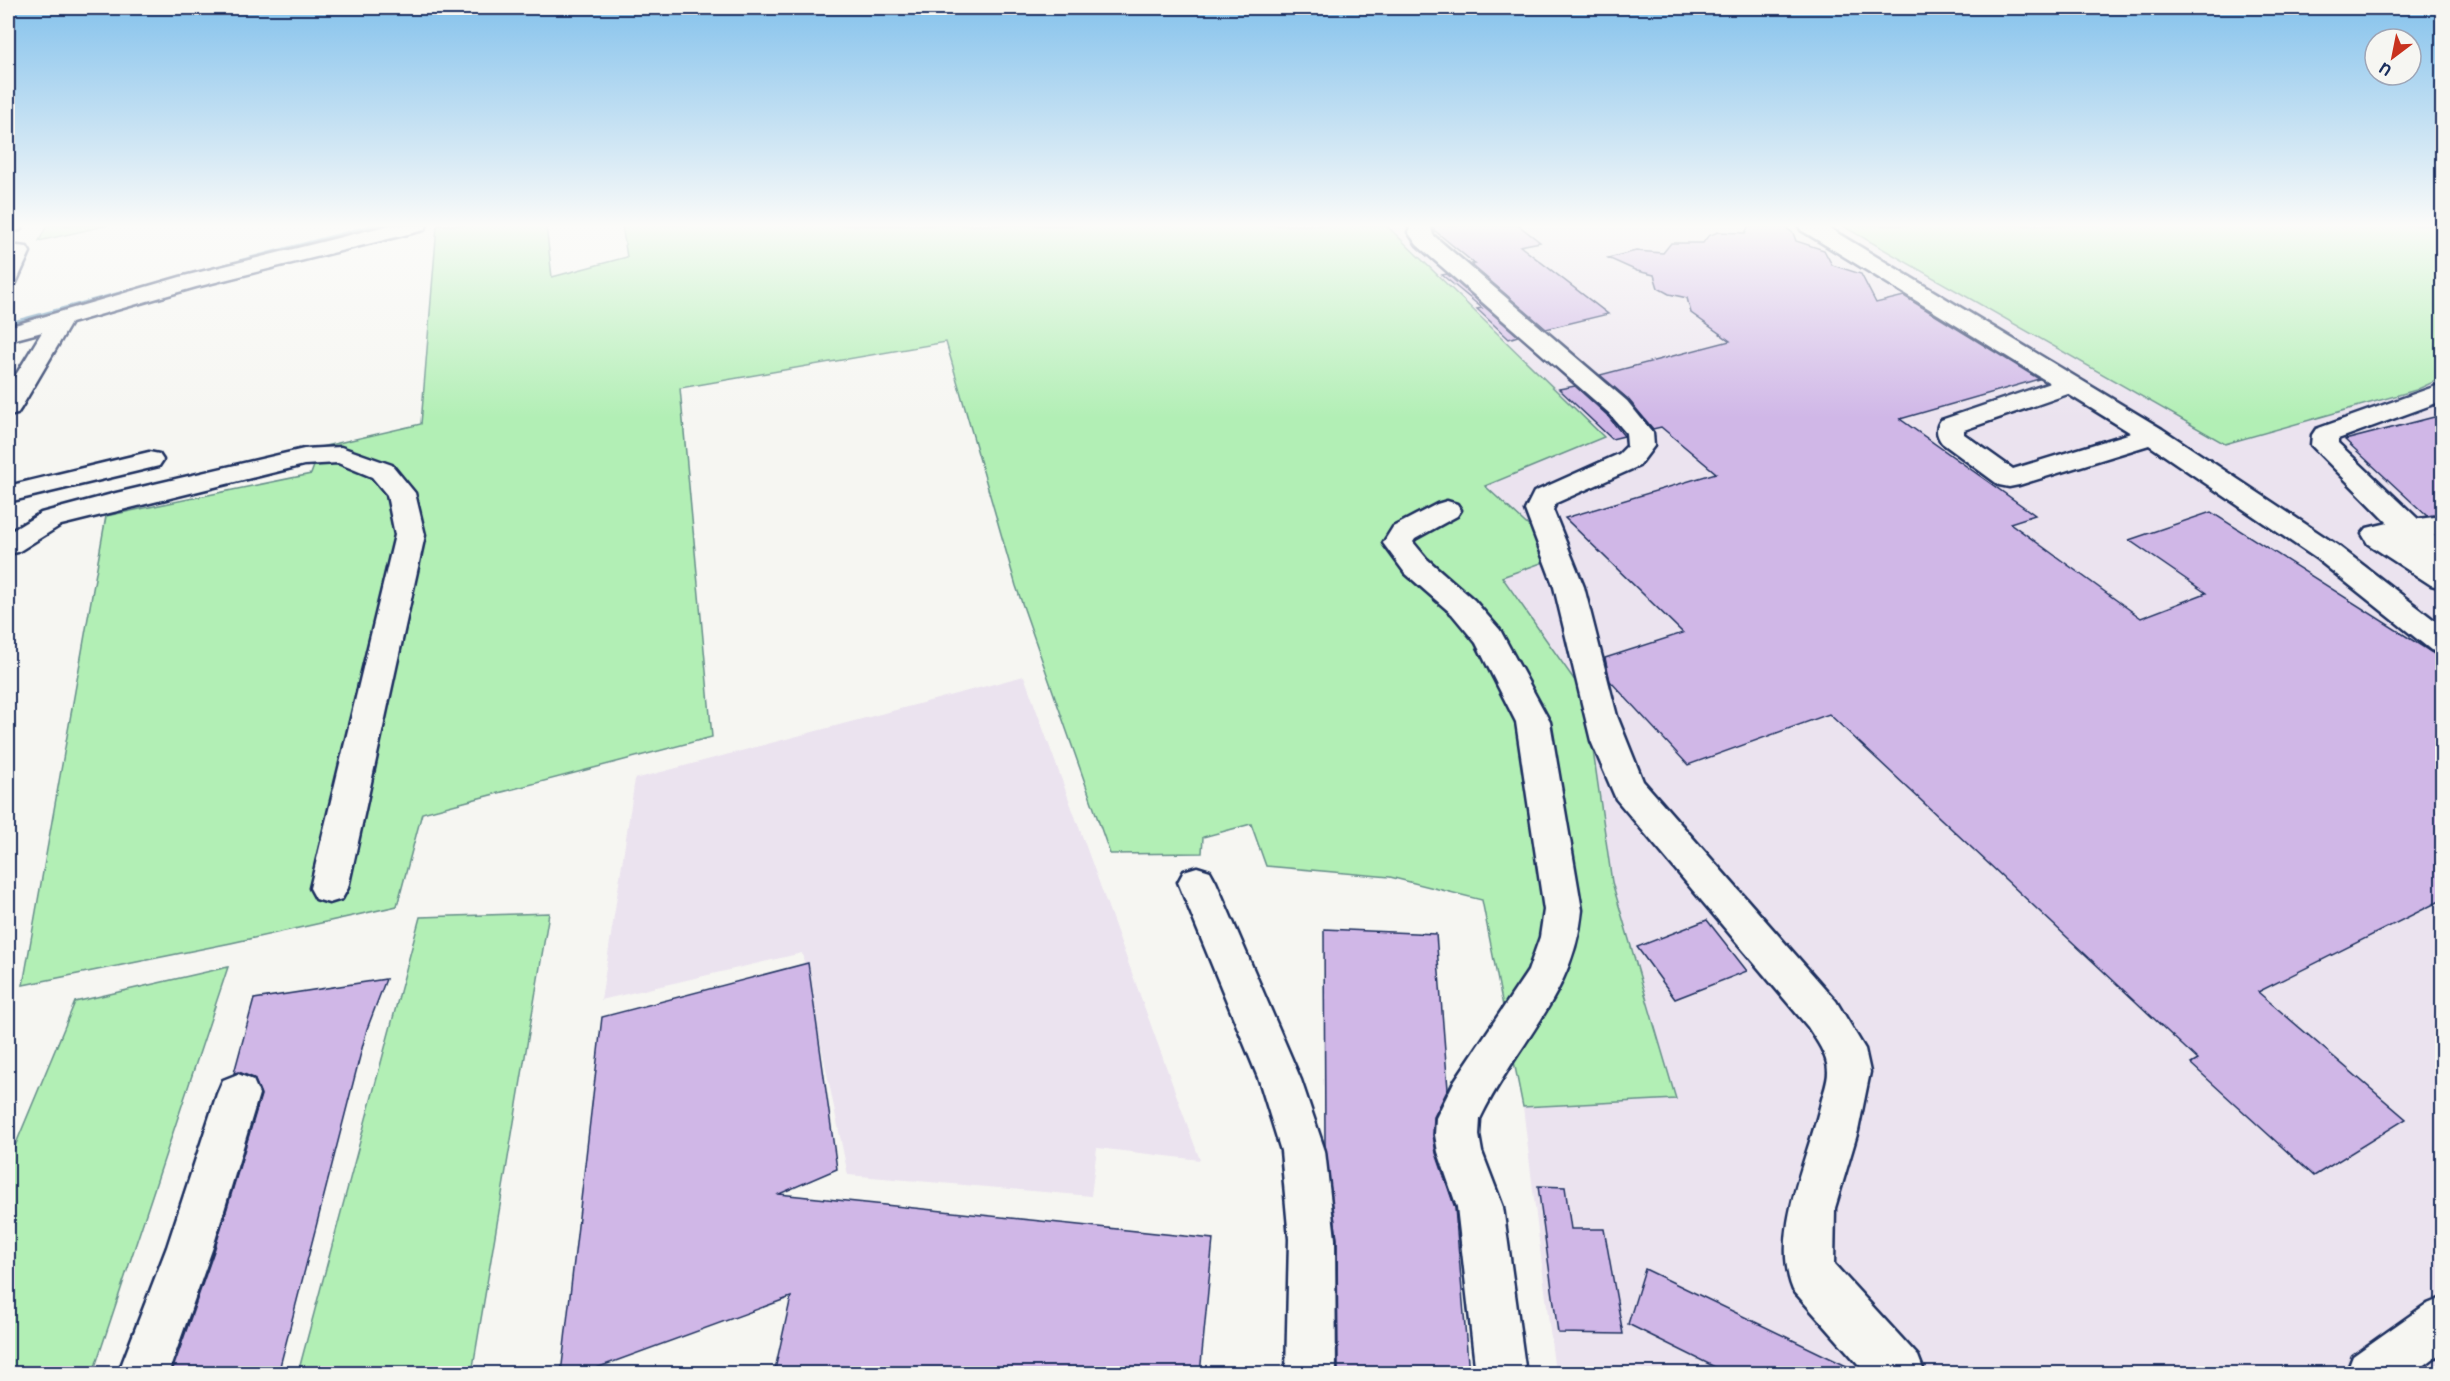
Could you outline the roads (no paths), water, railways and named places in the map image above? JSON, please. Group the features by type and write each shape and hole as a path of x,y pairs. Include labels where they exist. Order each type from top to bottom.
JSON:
{"street":[{"path":"8,320 112,289"},
{"path":"8,334 166,289"},
{"path":"1482,289 1618,407 1638,429 1643,442 1639,453 1629,460 1544,498 1539,510 1569,586 1583,651 1616,764 1629,789 1822,1014 1844,1049 1849,1072 1836,1131 1812,1208 1810,1273 1900,1374"},
{"path":"1914,289 2153,435 2288,524 2442,642"},
{"path":"8,408 61,320"},
{"path":"2070,385 1950,426 1951,437 2010,479 2153,435"},
{"path":"2442,392 2325,435 2324,439 2324,445 2442,559"},
{"path":"8,545 51,519 304,457 341,454 382,471 401,493 410,535 329,888"},
{"path":"8,494 149,460"},
{"path":"1447,510 1403,533 1398,543 1416,566 1463,608 1489,638 1533,722 1563,910 1560,937 1545,979 1470,1094 1458,1118 1457,1135 1460,1152 1480,1207 1501,1374"},
{"path":"2442,525 2377,534 2378,538 2442,578"},
{"path":"1197,882 1280,1080 1303,1151 1312,1239 1311,1374"},
{"path":"143,1374 189,1247 238,1094"},
{"path":"2371,1374 2442,1322"}],"waterway":[{"path":"8,325 133,291"}]}
